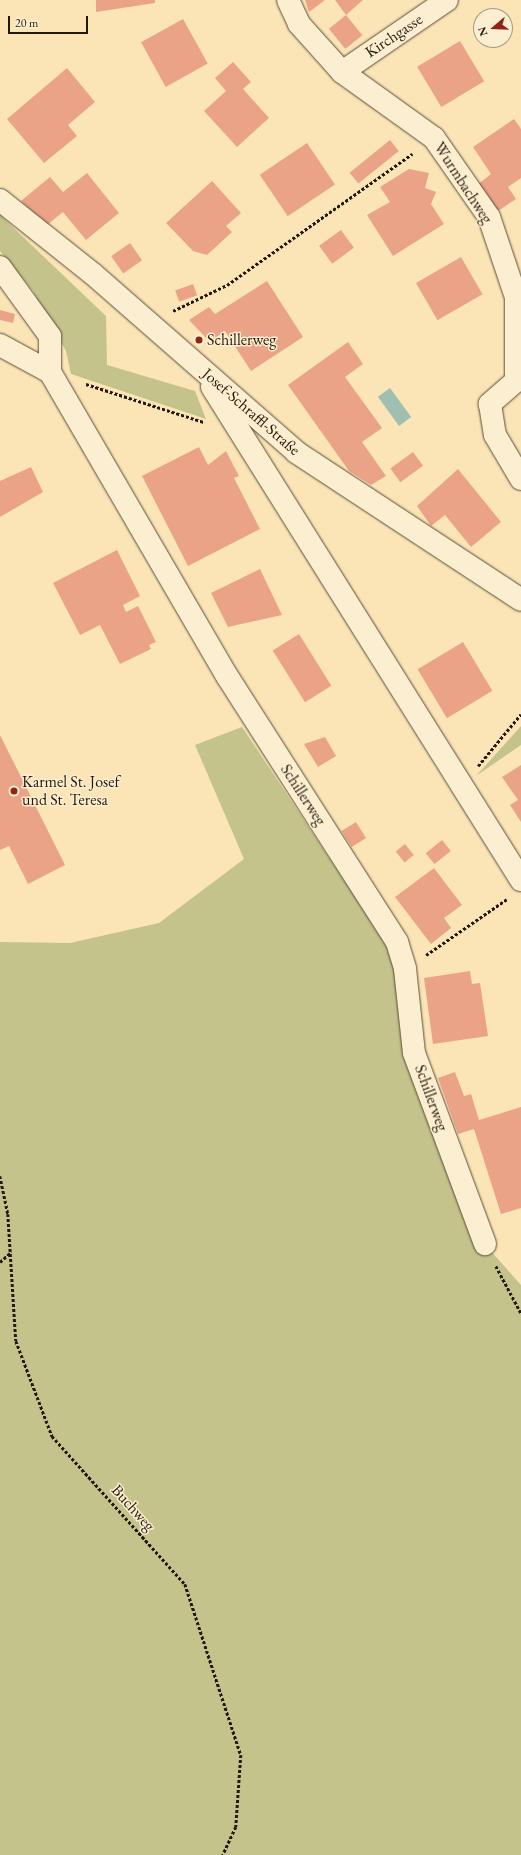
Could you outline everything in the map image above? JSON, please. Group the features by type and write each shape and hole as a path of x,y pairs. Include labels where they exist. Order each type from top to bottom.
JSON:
{"street":[{"name":"Wurmbachweg","path":"288,0 299,24 342,72 434,138 489,217 516,297 519,382 490,404 494,435 521,479"},
{"name":"Kirchgasse","path":"342,72 447,0"},
{"name":"Josef-Schraffl-Straße","path":"0,200 146,322 296,452 521,600"},
{"path":"0,266 50,336 50,372 0,346"},
{"name":"Schillerweg","path":"50,372 227,676 397,942 406,969 414,1053 485,1244"},
{"path":"204,372 238,433 521,880"}],"path":[{"path":"146,322 202,299 227,285 434,138"},
{"path":"50,372 238,433"},
{"path":"462,786 521,714"},
{"path":"406,969 487,915"},
{"name":"Buchweg","path":"0,1176 11,1252 16,1341 52,1436 185,1584 241,1755 236,1827 223,1855"},
{"path":"485,1244 521,1313"},
{"path":"0,1262 11,1252"}],"green space":[{"path":"0,215 106,316 107,365 195,391 206,419 71,374 66,351 33,291 0,251"},
{"path":"521,726 521,745 476,776"},
{"path":"242,727 398,961 403,1037 489,1249 521,1285 521,1855 0,1855 0,942 70,943 159,923 244,859 195,745"}],"shaded area":[{"path":"390,388 411,417 399,426 378,397"}],"building":[{"path":"96,0 155,0 155,3 96,12"},
{"path":"305,0 325,0 309,12"},
{"path":"335,0 363,0 346,15"},
{"path":"346,15 362,35 345,49 329,29"},
{"path":"183,19 208,64 166,87 141,42"},
{"path":"460,41 484,81 441,107 417,67"},
{"path":"233,62 251,82 243,89 269,118 237,147 204,111 226,91 215,78"},
{"path":"67,68 95,102 68,125 77,136 44,163 7,119"},
{"path":"514,119 521,129 521,178 508,187 516,199 495,213 477,185 491,174 473,147"},
{"path":"390,140 399,151 358,184 350,173"},
{"path":"307,143 335,184 288,216 260,175"},
{"path":"409,169 429,173 425,188 436,192 431,204 444,224 393,256 367,215 390,202 380,187"},
{"path":"87,173 119,213 86,240 63,212 47,225 21,201 50,177 63,192"},
{"path":"212,181 241,213 226,226 232,232 207,255 193,251 166,223"},
{"path":"341,230 354,248 332,264 319,246"},
{"path":"130,243 142,260 123,273 111,256"},
{"path":"461,257 482,294 437,320 416,283"},
{"path":"267,281 303,337 251,371 225,331 210,342 189,320 209,307 215,314"},
{"path":"193,284 197,295 179,302 175,290"},
{"path":"0,310 15,314 13,323 0,320"},
{"path":"348,342 363,364 345,377 382,428 362,442 386,476 371,485 349,471 288,385"},
{"path":"199,447 208,465 226,451 239,476 234,478 260,529 188,566 142,476"},
{"path":"413,452 423,466 400,482 390,468"},
{"path":"31,467 43,492 0,517 0,481"},
{"path":"458,469 501,522 471,547 445,515 431,526 417,506"},
{"path":"117,550 140,596 123,605 126,612 138,606 156,642 149,645 151,649 120,664 100,625 80,635 53,583"},
{"path":"260,569 282,615 228,627 211,593"},
{"path":"299,634 331,686 305,702 273,650"},
{"path":"463,642 492,691 447,718 418,669"},
{"name":"Karmel St. Josef und St. Teresa","path":"0,735 65,865 28,884 9,846 0,850"},
{"path":"325,737 336,756 318,767 304,744"},
{"path":"521,765 521,822 510,805 518,800 502,777"},
{"path":"356,822 366,838 352,847 342,831"},
{"path":"442,840 451,851 434,864 426,853"},
{"path":"405,844 414,855 404,862 396,852"},
{"path":"434,868 462,905 444,918 451,928 431,944 395,897"},
{"path":"470,971 472,984 480,983 488,1036 433,1044 424,978"},
{"path":"455,1072 464,1096 471,1094 479,1120 521,1107 521,1208 501,1214 474,1129 458,1134 438,1078"}],"place":[{"name":"Schillerweg","path":"199,340"},
{"name":"Karmel St. Josef und St. Teresa","path":"14,791"}]}
